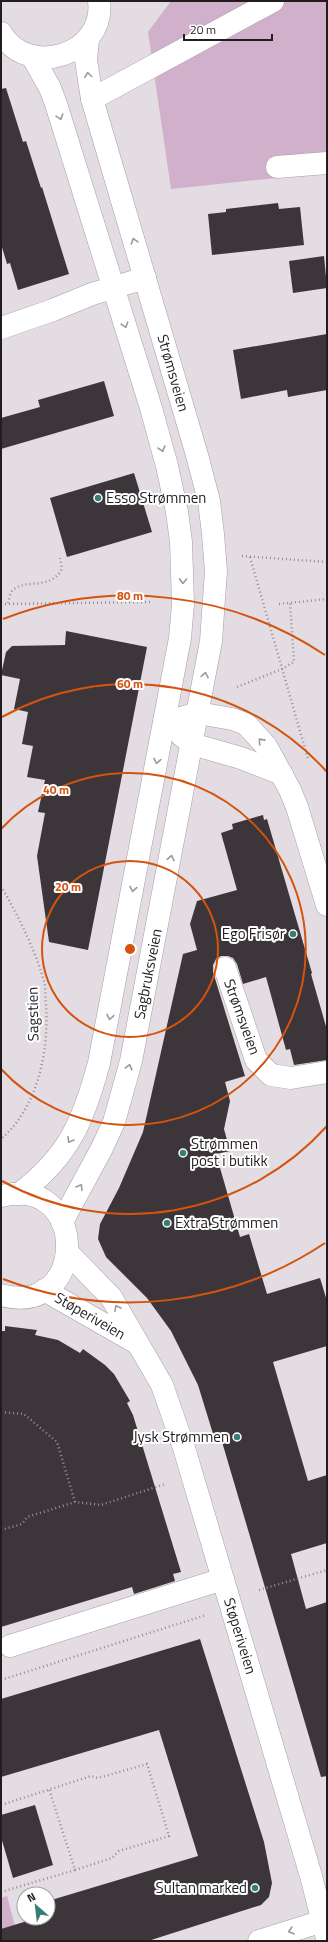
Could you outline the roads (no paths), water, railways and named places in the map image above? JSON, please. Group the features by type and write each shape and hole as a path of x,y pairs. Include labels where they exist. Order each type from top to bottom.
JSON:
{"main road":[{"path":"1,33 10,44 20,52 32,56 47,58 62,56 76,49 88,39 99,10 115,1"},
{"path":"92,99 273,1"},
{"name":"Strømsveien","path":"88,39 86,60 92,99 197,455 209,501 216,571 215,604 211,641 198,713"},
{"name":"Strømsveien","path":"32,56 50,88 56,104 167,466 177,512 181,542 183,604 180,638 164,722"},
{"path":"277,167 327,163"},
{"path":"1,328 113,287 145,278"},
{"path":"164,722 198,713 232,719 246,724 266,746 282,774 297,807 327,905"},
{"name":"Sagbruksveien","path":"62,1222 102,1148 114,1122 127,1076 198,713"},
{"path":"164,722 192,744 241,758 282,774"},
{"name":"Sagbruksveien","path":"10,1195 47,1171 60,1156 80,1121 91,1092 107,1029 164,722"},
{"name":"Strømsveien","path":"225,968 256,1060 271,1075 291,1078 327,1072"},
{"path":"1,1295 17,1298 26,1297 44,1290 54,1281 62,1270 68,1253 66,1232 62,1222 52,1208 32,1196 10,1195"},
{"name":"Støperiveien","path":"68,1253 111,1297 135,1342 162,1385 223,1579 326,1930"},
{"name":"Støperiveien","path":"44,1290 135,1342"},
{"path":"10,1646 223,1579"},
{"path":"259,1941 326,1930"}],"place":[{"name":"Esso Strømmen","path":"98,498"},
{"name":"Ego Frisør","path":"293,934"},
{"name":"Strømmen post i butikk","path":"183,1153"},
{"name":"Extra Strømmen","path":"167,1223"},
{"name":"Jysk Strømmen","path":"237,1437"},
{"name":"Sultan marked","path":"255,1888"}]}
